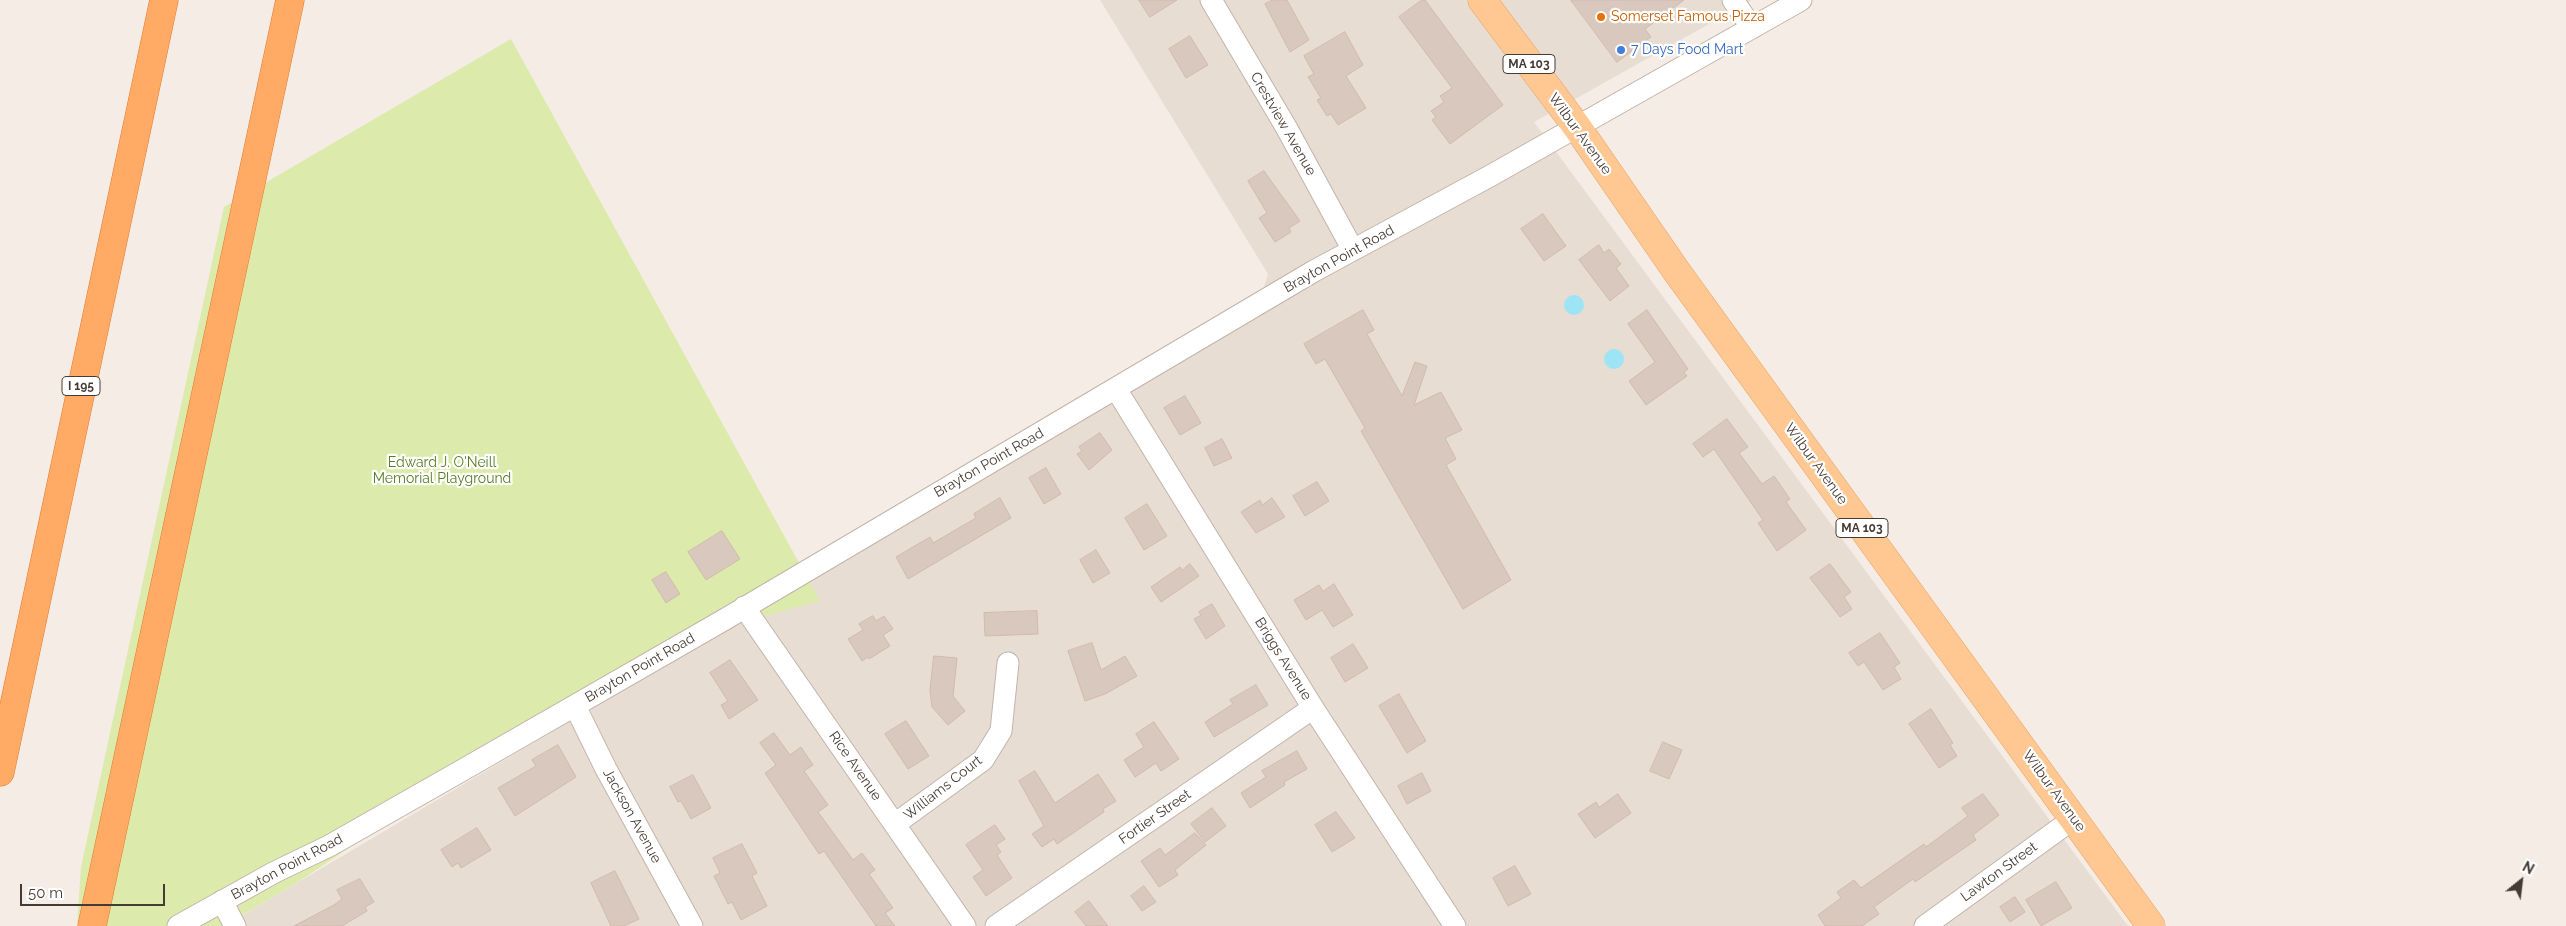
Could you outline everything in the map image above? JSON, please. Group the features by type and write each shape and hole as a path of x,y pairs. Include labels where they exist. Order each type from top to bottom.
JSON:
{"highway":[{"name":"I 195","path":"0,772 164,0"},
{"path":"92,926 290,0"},
{"path":"252,176 310,0"}],"main road":[{"name":"Wilbur Avenue","path":"1482,0 1577,127 1678,272 2152,926"}],"street":[{"name":"Crestview Avenue","path":"1210,0 1286,127 1353,250"},
{"path":"1733,0 1752,28"},
{"name":"Brayton Point Road","path":"178,926 345,837 575,706 1353,250 1577,127 1801,0"},
{"name":"Briggs Avenue","path":"1116,389 1313,708 1455,926"},
{"name":"Rice Avenue","path":"744,607 964,926"},
{"name":"Williams Court","path":"895,824 983,760 1001,731 1008,663"},
{"name":"Jackson Avenue","path":"575,706 606,769 692,926"},
{"name":"Fortier Street","path":"996,926 1313,708"},
{"name":"Lawton Street","path":"1925,926 2074,819"},
{"path":"222,901 235,926"}],"shaded area":[{"path":"1100,0 1752,0 1534,122 2128,926 224,926 1255,316 1268,274"}],"green space":[{"name":"Edward J. O'Neill Memorial Playground","path":"511,39 820,601 685,637 533,725 298,882 224,926 77,926 81,867 224,207"}],"water":[{"path":"1570,295 1578,295 1584,301 1584,309 1578,315 1570,315 1564,309 1564,301"},
{"path":"1610,349 1618,349 1624,355 1624,363 1618,369 1610,369 1604,363 1604,355"}],"building":[{"path":"1139,0 1177,0 1150,17"},
{"path":"1273,0 1287,0 1309,40 1290,52 1265,4"},
{"path":"1422,0 1425,0 1503,105 1450,144 1432,120 1436,117 1431,111 1444,102 1440,96 1452,88 1399,17"},
{"path":"1571,0 1684,0 1645,29 1651,37 1617,62"},
{"path":"1345,32 1363,65 1346,76 1366,108 1338,125 1331,114 1327,116 1317,100 1321,98 1308,77 1314,74 1304,56"},
{"path":"1190,36 1208,65 1186,78 1169,49"},
{"path":"1264,171 1300,221 1289,228 1291,232 1275,242 1259,218 1267,213 1248,181"},
{"path":"1543,214 1566,246 1544,261 1521,229"},
{"path":"1599,245 1604,253 1609,249 1621,264 1616,268 1629,286 1610,301 1579,260"},
{"path":"1363,310 1374,330 1367,334 1402,396 1415,362 1427,366 1414,405 1441,392 1462,430 1445,438 1456,459 1446,465 1511,580 1463,609 1361,431 1365,428 1325,359 1316,364 1304,344"},
{"path":"1647,310 1688,369 1684,372 1687,376 1646,405 1629,381 1655,362 1628,324"},
{"path":"1185,396 1201,423 1180,435 1164,408"},
{"path":"1727,419 1748,447 1739,453 1762,484 1774,476 1790,499 1786,502 1806,530 1777,551 1758,523 1763,520 1714,449 1703,457 1693,444"},
{"path":"1100,433 1112,450 1089,470 1077,454 1082,451 1079,447"},
{"path":"1222,439 1232,458 1214,466 1205,448"},
{"path":"1046,468 1061,494 1044,504 1029,478"},
{"path":"1317,482 1329,501 1305,516 1293,496"},
{"path":"1000,498 1011,518 908,579 896,557 930,537 933,543 976,518 974,514"},
{"path":"1272,498 1285,517 1256,533 1241,512 1260,500 1262,505"},
{"path":"1147,504 1167,536 1144,550 1125,518"},
{"path":"722,531 740,559 706,580 688,552"},
{"path":"1096,550 1110,573 1093,583 1080,560"},
{"path":"1190,564 1199,576 1161,602 1151,587 1180,567 1182,570"},
{"path":"1830,564 1851,592 1844,597 1852,609 1840,617 1810,578"},
{"path":"666,572 680,594 666,603 652,580"},
{"path":"1334,584 1353,615 1333,627 1322,610 1306,620 1294,600 1319,585 1323,591"},
{"path":"1212,604 1225,626 1206,639 1194,619 1201,615 1199,612"},
{"path":"1037,611 1038,634 985,636 984,613"},
{"path":"873,616 876,621 884,616 893,629 883,635 890,646 869,659 868,657 862,661 848,639 863,630 859,624"},
{"path":"1880,633 1900,663 1894,667 1901,679 1883,690 1864,662 1858,666 1849,653"},
{"path":"1092,643 1101,670 1125,656 1137,676 1105,694 1085,701 1068,651"},
{"path":"1353,644 1368,668 1345,682 1331,658"},
{"path":"934,656 957,658 953,696 965,711 948,725 932,707 930,691"},
{"path":"730,660 758,700 729,719 721,705 728,701 710,673"},
{"path":"1256,685 1268,705 1214,737 1205,722 1233,704 1230,700"},
{"path":"1399,694 1426,741 1407,753 1379,706"},
{"path":"1931,709 1953,743 1950,745 1957,756 1939,768 1909,724"},
{"path":"906,721 929,756 908,769 885,734"},
{"path":"1154,722 1179,759 1161,771 1156,763 1135,777 1124,760 1144,747 1136,734"},
{"path":"774,733 790,755 801,747 813,765 804,771 828,805 818,812 853,860 862,853 875,870 869,874 893,908 885,913 895,926 876,926 824,851 819,854 765,773 776,765 760,743"},
{"path":"1663,742 1682,750 1669,779 1650,771"},
{"path":"558,745 576,777 515,816 498,788 536,766 532,760"},
{"path":"1297,751 1307,769 1284,782 1285,785 1250,808 1241,793 1266,777 1262,771"},
{"path":"1035,771 1055,803 1098,774 1116,801 1103,809 1104,812 1057,844 1054,839 1042,847 1032,834 1044,826 1019,781"},
{"path":"1422,773 1431,791 1407,804 1398,786"},
{"path":"693,775 711,808 691,819 681,801 678,802 670,787"},
{"path":"1618,794 1631,813 1595,838 1578,814 1596,802 1599,807"},
{"path":"1983,794 1999,815 1973,835 1976,840 1915,882 1913,879 1874,907 1879,914 1862,926 1825,926 1818,915 1841,898 1837,892 1854,880 1861,888 1924,844 1926,847 1968,816 1962,808"},
{"path":"1212,808 1226,826 1205,842 1191,824"},
{"path":"1336,812 1355,838 1332,852 1315,825"},
{"path":"995,825 1005,839 996,845 1001,852 997,855 1012,878 986,896 973,877 983,870 966,845"},
{"path":"477,828 491,850 461,868 458,863 452,867 441,850"},
{"path":"1195,833 1206,845 1175,870 1178,875 1159,887 1141,861 1160,848 1165,855"},
{"path":"742,844 757,873 752,876 767,906 741,920 732,902 728,904 714,876 720,873 713,858"},
{"path":"1515,866 1531,894 1508,906 1493,878"},
{"path":"615,871 639,919 624,926 611,926 591,883"},
{"path":"360,879 374,902 365,907 367,911 342,926 294,926 334,905 342,899 337,890"},
{"path":"2056,882 2072,908 2041,926 2026,900"},
{"path":"1144,886 1156,902 1142,911 1131,896"},
{"path":"2015,897 2025,912 2010,922 2000,907"},
{"path":"1089,901 1108,926 1086,926 1075,912"}],"place":[{"name":"Somerset Famous Pizza","path":"1601,17"},
{"name":"7 Days Food Mart","path":"1621,50"}]}
